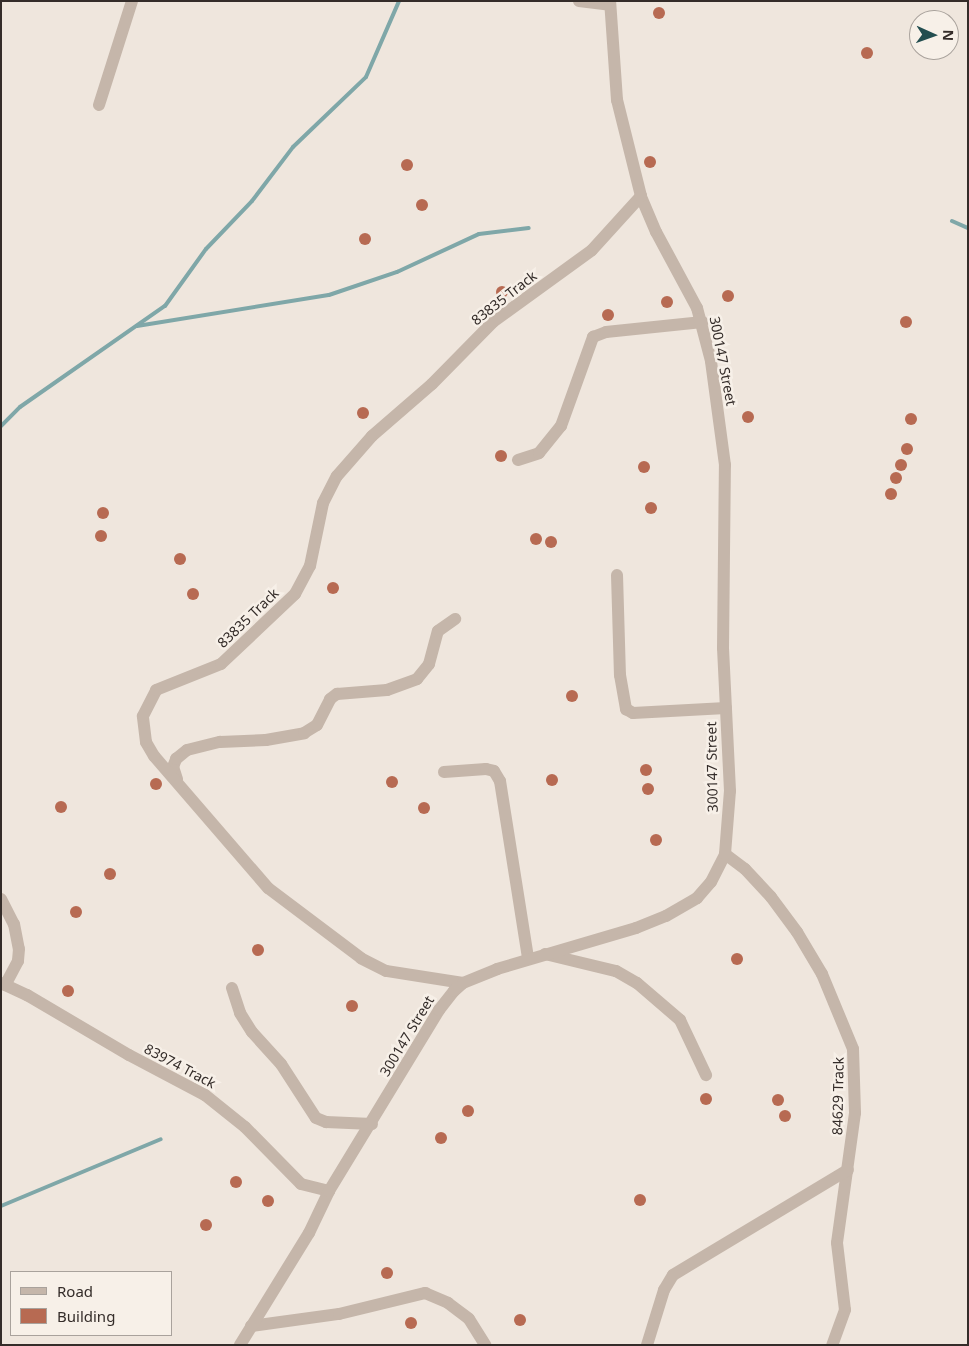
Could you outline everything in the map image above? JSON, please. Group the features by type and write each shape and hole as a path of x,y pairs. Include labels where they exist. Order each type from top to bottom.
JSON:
{"street":[{"path":"99,105 132,1"},
{"path":"579,1 610,3"},
{"name":"300147 Street","path":"240,1345 309,1234 329,1191 372,1124 439,1010 463,983 528,958 636,928 666,916 697,898 711,882 725,854 730,791 723,648 725,465 711,361 702,322 641,196 617,100 610,3"},
{"name":"83835 Track","path":"463,983 386,971 339,943 268,888 176,779 154,756 143,729 145,711 156,690 221,664 295,594 310,566 323,503 337,476 372,436 432,384 493,322 592,250 641,196"},
{"path":"518,460 539,453 561,426 593,337 606,332 702,322"},
{"path":"617,575 620,675 626,709 633,713 726,708"},
{"path":"176,779 173,767 176,759 187,750 220,742 266,740 304,734 317,725 330,699 337,694 387,690 417,679 429,664 438,631 455,619"},
{"path":"444,772 486,769 494,771 500,781 528,958"},
{"name":"84629 Track","path":"725,854 745,869 771,897 797,932 822,974 850,1042 855,1073 855,1113 837,1243 845,1310 832,1345"},
{"path":"1,899 14,924 19,949 18,961 3,984"},
{"path":"543,954 616,971 637,983 680,1020 706,1075"},
{"name":"83974 Track","path":"3,984 206,1095 245,1127 301,1184 329,1191"},
{"path":"232,988 244,1019 281,1064 316,1118 326,1122 372,1124"},
{"path":"646,1345 664,1290 673,1275 848,1170"},
{"path":"252,1326 339,1314 425,1293 448,1303 469,1319 485,1345"}],"building":[{"path":"661,7 664,8 664,18 657,19 654,18 653,11 654,8"},
{"path":"869,47 872,48 872,58 865,59 862,58 861,51 862,48"},
{"path":"652,156 655,157 655,167 648,168 645,167 644,160 645,157"},
{"path":"409,159 412,160 412,170 405,171 402,170 401,163 402,160"},
{"path":"424,199 427,200 427,210 420,211 417,210 416,203 417,200"},
{"path":"367,233 370,234 370,244 363,245 360,244 359,237 360,234"},
{"path":"504,286 507,287 507,297 500,298 497,297 496,290 497,287"},
{"path":"730,290 733,291 733,301 726,302 723,301 722,294 723,291"},
{"path":"669,296 672,297 672,307 665,308 662,307 661,300 662,297"},
{"path":"610,309 613,310 613,320 606,321 603,320 602,313 603,310"},
{"path":"908,316 911,317 911,327 904,328 901,327 900,320 901,317"},
{"path":"365,407 368,408 368,418 361,419 358,418 357,411 358,408"},
{"path":"750,411 753,412 753,422 746,423 743,422 742,415 743,412"},
{"path":"913,413 916,414 916,424 909,425 906,424 905,417 906,414"},
{"path":"909,443 912,444 912,454 905,455 902,454 901,447 902,444"},
{"path":"503,450 506,451 506,461 499,462 496,461 495,454 496,451"},
{"path":"903,459 906,460 906,470 899,471 896,470 895,463 896,460"},
{"path":"646,461 649,462 649,472 642,473 639,472 638,465 639,462"},
{"path":"898,472 901,473 901,483 894,484 891,483 890,476 891,473"},
{"path":"893,488 896,489 896,499 889,500 886,499 885,492 886,489"},
{"path":"653,502 656,503 656,513 649,514 646,513 645,506 646,503"},
{"path":"105,507 108,508 108,518 101,519 98,518 97,511 98,508"},
{"path":"103,530 106,531 106,541 99,542 96,541 95,534 96,531"},
{"path":"538,533 541,534 541,544 534,545 531,544 530,537 531,534"},
{"path":"553,536 556,537 556,547 549,548 546,547 545,540 546,537"},
{"path":"182,553 185,554 185,564 178,565 175,564 174,557 175,554"},
{"path":"335,582 338,583 338,593 331,594 328,593 327,586 328,583"},
{"path":"195,588 198,589 198,599 191,600 188,599 187,592 188,589"},
{"path":"574,690 577,691 577,701 570,702 567,701 566,694 567,691"},
{"path":"648,764 651,765 651,775 644,776 641,775 640,768 641,765"},
{"path":"554,774 557,775 557,785 550,786 547,785 546,778 547,775"},
{"path":"394,776 397,777 397,787 390,788 387,787 386,780 387,777"},
{"path":"158,778 161,779 161,789 154,790 151,789 150,782 151,779"},
{"path":"650,783 653,784 653,794 646,795 643,794 642,787 643,784"},
{"path":"63,801 66,802 66,812 59,813 56,812 55,805 56,802"},
{"path":"426,802 429,803 429,813 422,814 419,813 418,806 419,803"},
{"path":"658,834 661,835 661,845 654,846 651,845 650,838 651,835"},
{"path":"112,868 115,869 115,879 108,880 105,879 104,872 105,869"},
{"path":"78,906 81,907 81,917 74,918 71,917 70,910 71,907"},
{"path":"260,944 263,945 263,955 256,956 253,955 252,948 253,945"},
{"path":"739,953 742,954 742,964 735,965 732,964 731,957 732,954"},
{"path":"70,985 73,986 73,996 66,997 63,996 62,989 63,986"},
{"path":"354,1000 357,1001 357,1011 350,1012 347,1011 346,1004 347,1001"},
{"path":"708,1093 711,1094 711,1104 704,1105 701,1104 700,1097 701,1094"},
{"path":"780,1094 783,1095 783,1105 776,1106 773,1105 772,1098 773,1095"},
{"path":"470,1105 473,1106 473,1116 466,1117 463,1116 462,1109 463,1106"},
{"path":"787,1110 790,1111 790,1121 783,1122 780,1121 779,1114 780,1111"},
{"path":"443,1132 446,1133 446,1143 439,1144 436,1143 435,1136 436,1133"},
{"path":"238,1176 241,1177 241,1187 234,1188 231,1187 230,1180 231,1177"},
{"path":"642,1194 645,1195 645,1205 638,1206 635,1205 634,1198 635,1195"},
{"path":"270,1195 273,1196 273,1206 266,1207 263,1206 262,1199 263,1196"},
{"path":"208,1219 211,1220 211,1230 204,1231 201,1230 200,1223 201,1220"},
{"path":"389,1267 392,1268 392,1278 385,1279 382,1278 381,1271 382,1268"},
{"path":"522,1314 525,1315 525,1325 518,1326 515,1325 514,1318 515,1315"},
{"path":"413,1317 416,1318 416,1328 409,1329 406,1328 405,1321 406,1318"}],"waterway":[{"path":"1,426 20,407 165,306 206,249 252,201 293,147 366,77 399,1"},
{"path":"952,221 968,228"},
{"path":"137,326 329,295 397,272 479,234 529,228"},
{"path":"1,1206 161,1139"}]}
